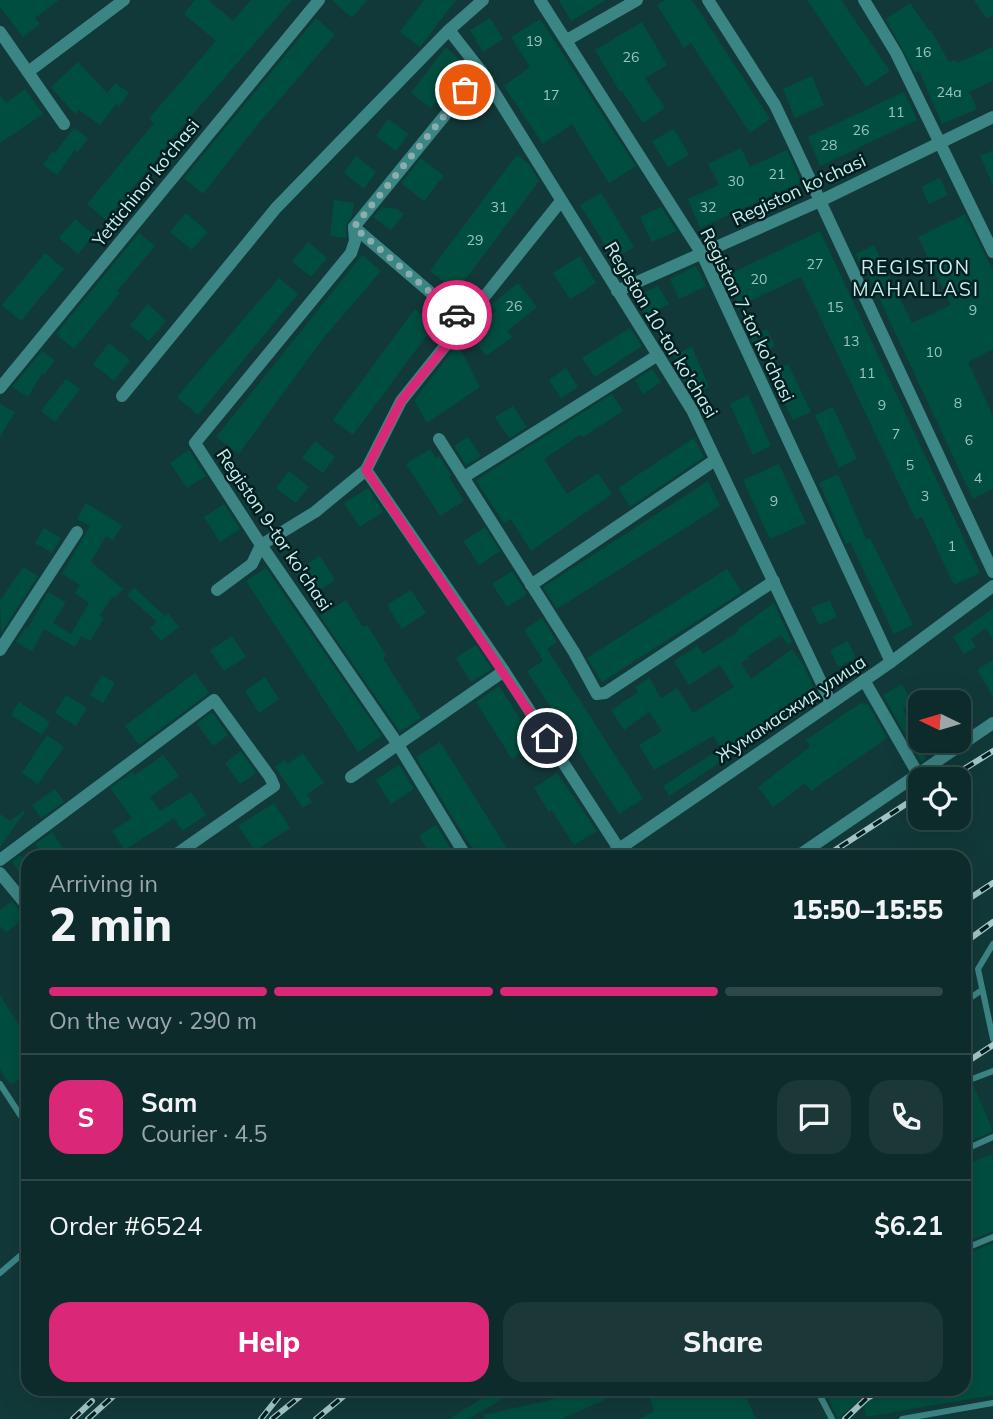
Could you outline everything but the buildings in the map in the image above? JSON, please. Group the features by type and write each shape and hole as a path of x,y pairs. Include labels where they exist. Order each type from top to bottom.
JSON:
{"street":[{"path":"28,72 124,0"},
{"name":"Yettichinor ko‘chasi","path":"0,388 319,0"},
{"path":"122,396 276,208 449,30 483,0"},
{"name":"Registon 7-tor ko'chasi","path":"540,0 702,254 891,662"},
{"path":"567,40 637,0"},
{"path":"708,0 775,105 993,572"},
{"path":"863,0 896,52 993,252"},
{"name":"Registon 10-tor ko'chasi","path":"449,30 481,71 692,410 831,703"},
{"path":"0,32 64,124"},
{"name":"Registon 9-tor ko'chasi","path":"462,850 397,743 261,545 195,443 351,253 355,241 354,227 481,71"},
{"name":"Registon ko'chasi","path":"617,290 820,201 993,117"},
{"path":"217,590 252,564 261,545 315,512 366,470 401,401 561,201"},
{"path":"354,227 465,322"},
{"path":"464,477 658,355"},
{"path":"439,439 574,652 597,694 601,695 774,581"},
{"path":"531,584 715,460"},
{"path":"366,470 504,671 619,849"},
{"path":"0,650 77,532"},
{"name":"Жумамасжид улица","path":"619,849 891,662 993,586"},
{"path":"351,777 504,671"},
{"path":"864,680 914,767"},
{"path":"0,860 214,700 274,786 183,850"},
{"path":"928,767 993,723"},
{"path":"807,850 908,781"},
{"path":"0,873 21,898"}],"lane":[{"path":"993,944 978,969 993,1039"},
{"path":"971,997 982,990"},
{"path":"971,1079 993,1071"},
{"path":"0,1084 21,1116"},
{"path":"971,1147 993,1137"},
{"path":"971,1246 993,1237"},
{"path":"0,1273 21,1255"},
{"path":"820,1396 832,1419"},
{"path":"902,1419 993,1403"}],"railway":[{"path":"967,767 993,751"},
{"path":"835,850 908,803"},
{"path":"971,897 993,883"},
{"path":"971,938 993,922"},
{"path":"971,1059 993,1045"},
{"path":"88,1419 113,1396"},
{"path":"261,1419 279,1396"},
{"path":"272,1419 301,1396"},
{"path":"316,1419 344,1396"},
{"path":"845,1419 871,1396"},
{"path":"73,1419 92,1401"}],"way so far":[{"path":"457,315 354,227 465,90"}],"district":[{"name":"REGISTON MAHALLASI","path":"916,278"}],"route":[{"path":"457,315 465,322 401,401 366,470 547,738"}]}
